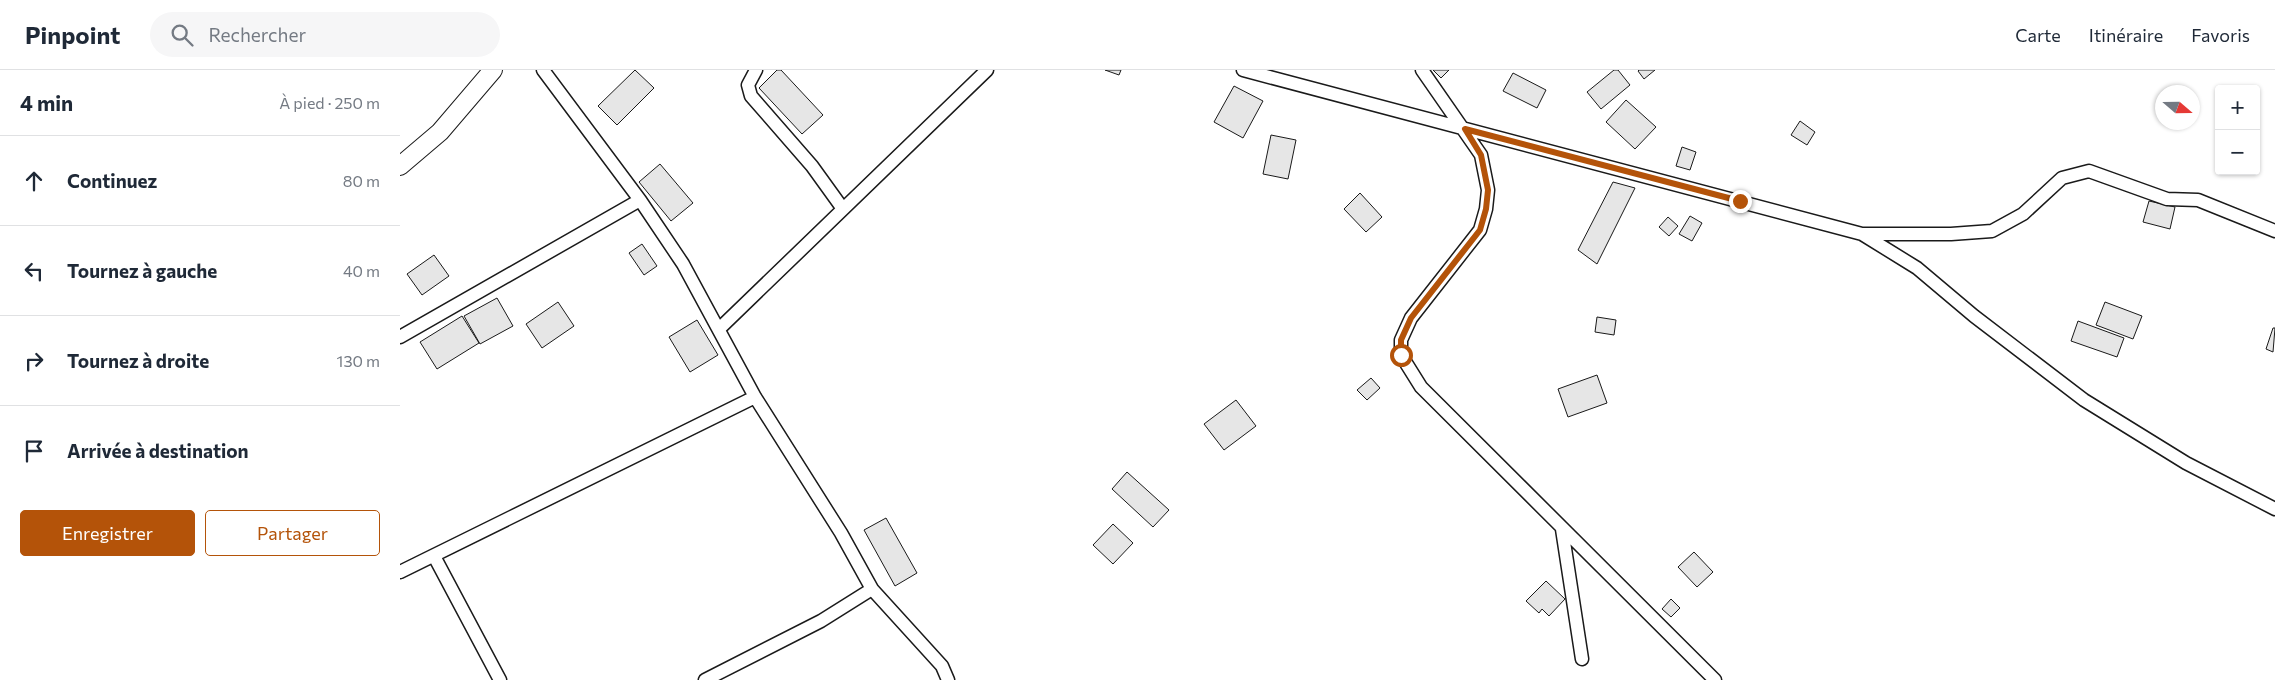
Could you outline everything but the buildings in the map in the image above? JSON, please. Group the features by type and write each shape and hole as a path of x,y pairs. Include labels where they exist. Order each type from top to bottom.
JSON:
{"street":[{"path":"400,166 440,132 493,70"},
{"path":"543,70 640,200 683,264 755,396 841,533 872,589 942,666 948,680"},
{"path":"756,70 748,85 750,96 812,166 843,209"},
{"path":"719,329 987,70"},
{"path":"1243,70 1862,234 1951,234 1992,231 2023,214 2062,178 2089,171 2167,199 2198,200 2275,231"},
{"path":"1422,70 1442,100 1465,129 1481,155 1488,190 1486,209 1480,230 1411,318 1401,340 1401,355 1421,387 1715,680"},
{"path":"400,337 640,200"},
{"path":"1862,234 1917,268 1974,316 2084,400 2186,463 2275,509"},
{"path":"400,572 755,396"},
{"path":"1562,529 1582,659"},
{"path":"434,556 500,680"},
{"path":"705,680 821,621 872,589"}],"route":[{"path":"1401,355 1401,340 1411,318 1480,230 1486,209 1488,190 1485,170 1481,155 1465,129 1740,201"}]}
